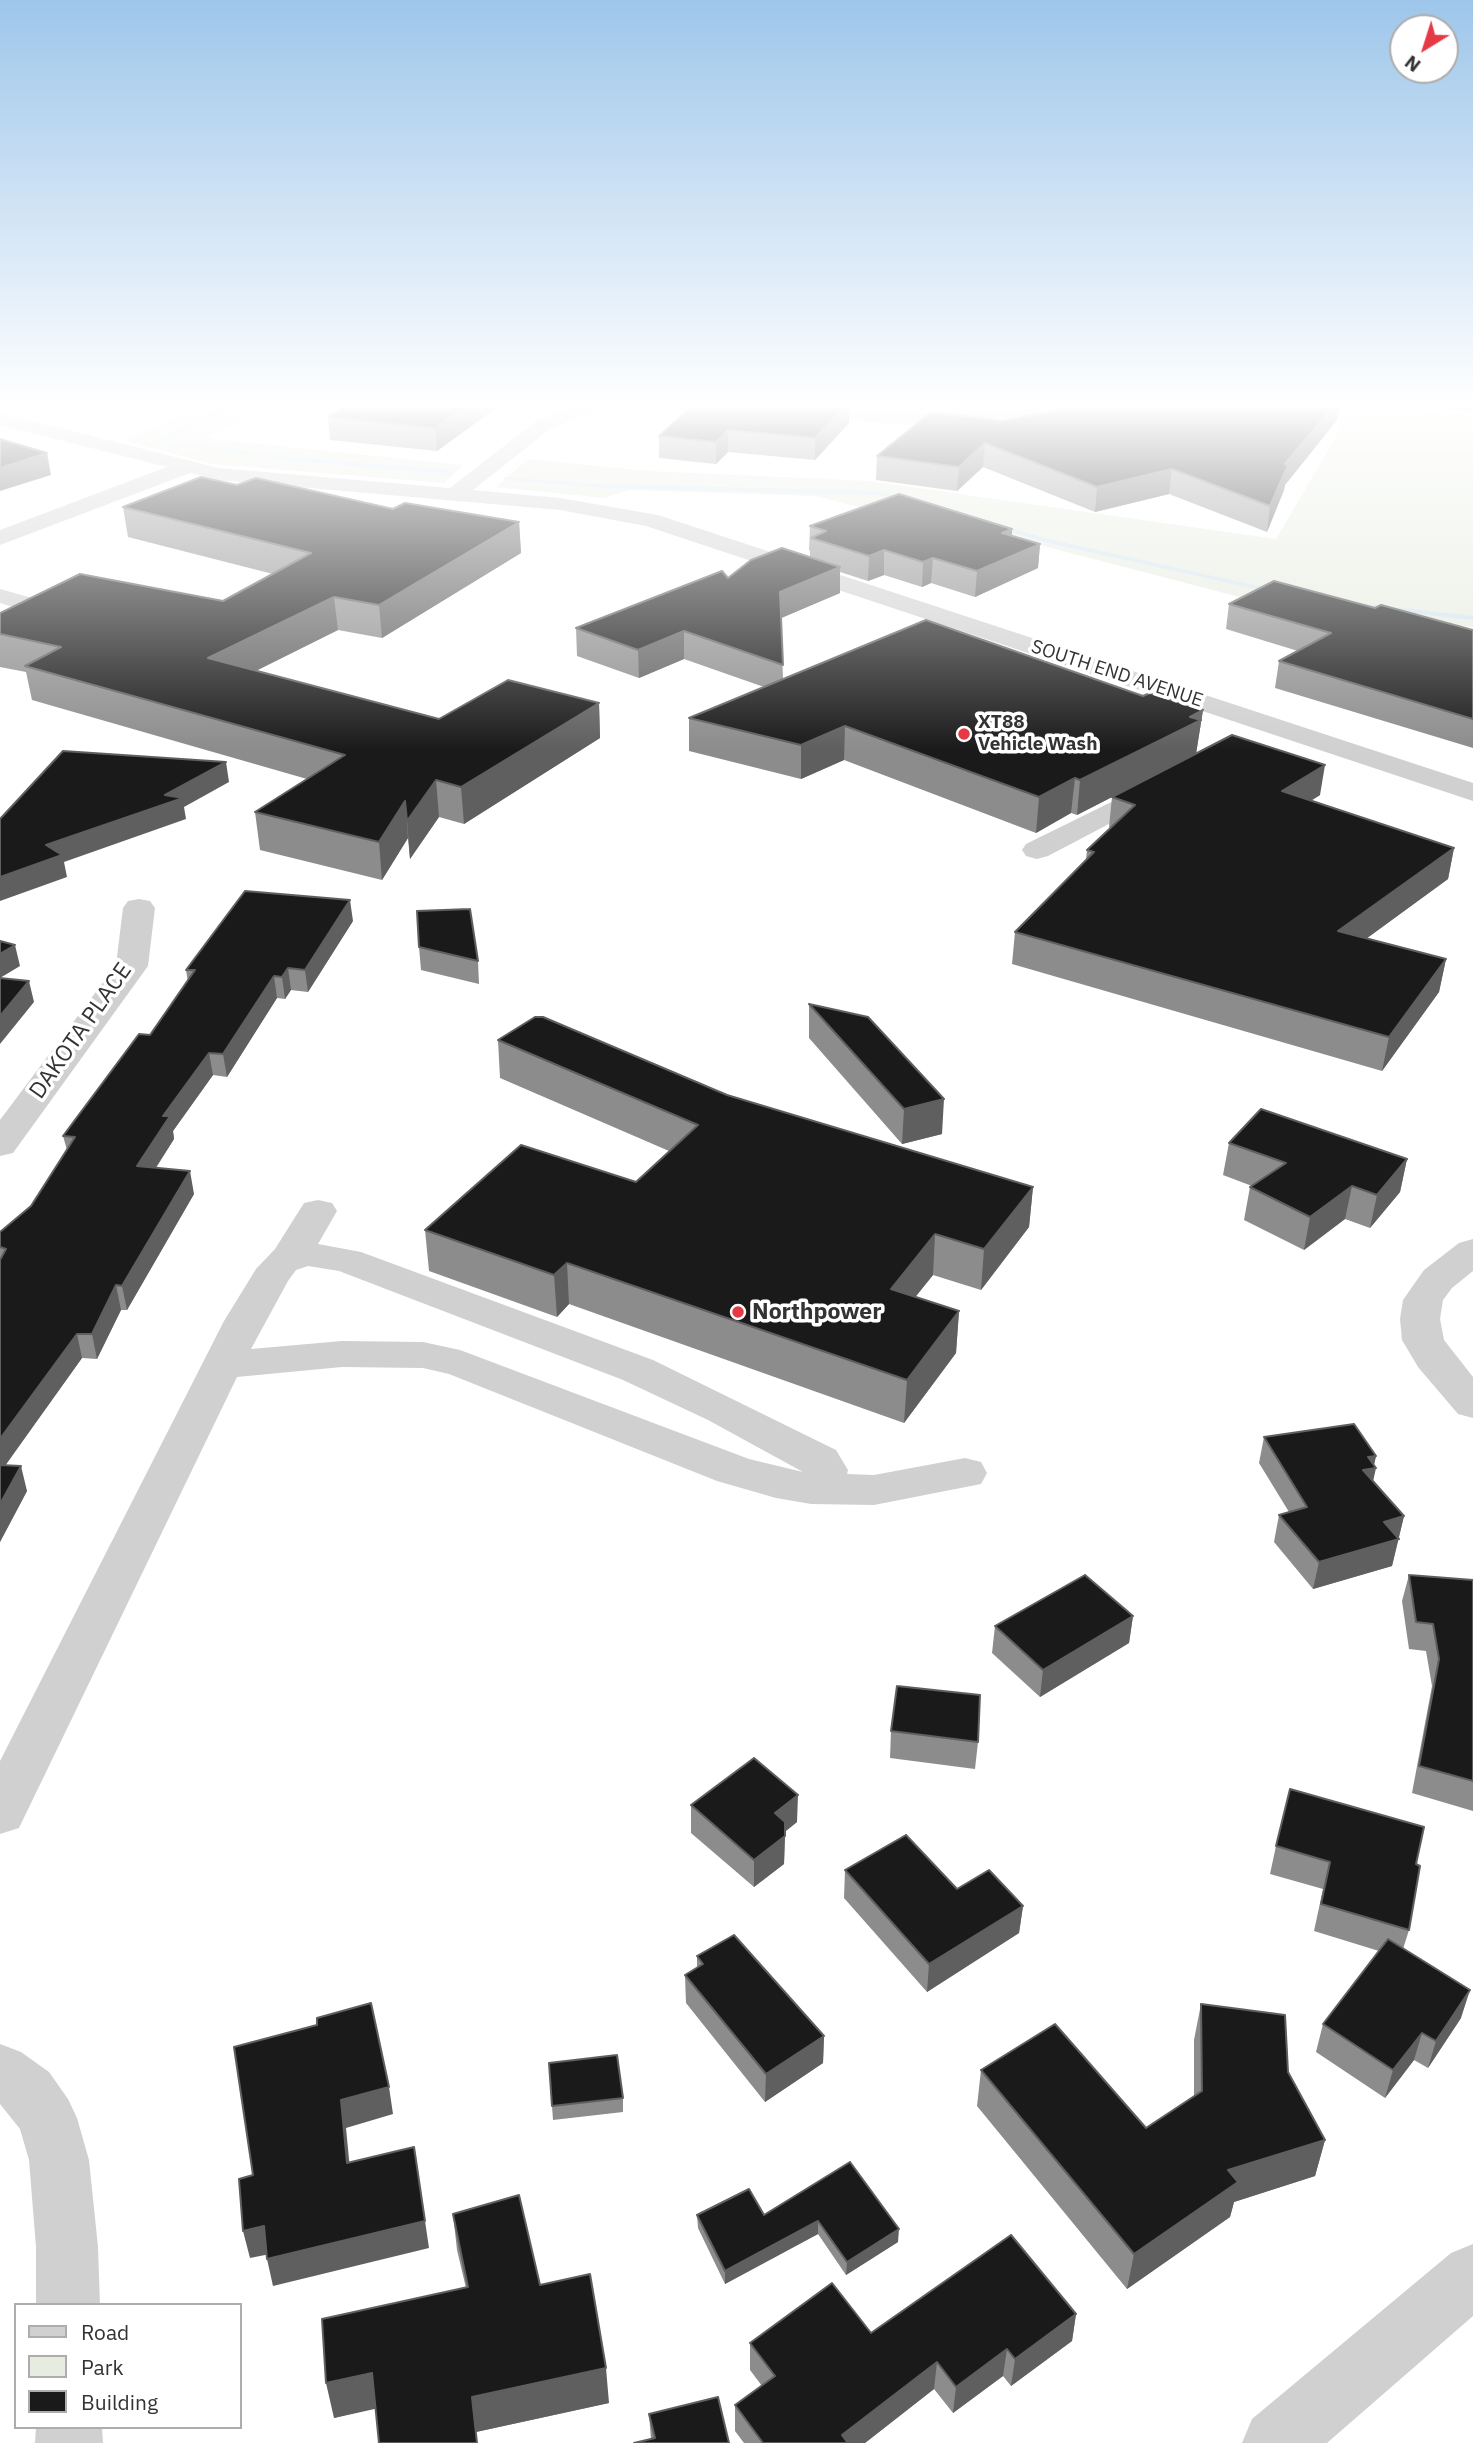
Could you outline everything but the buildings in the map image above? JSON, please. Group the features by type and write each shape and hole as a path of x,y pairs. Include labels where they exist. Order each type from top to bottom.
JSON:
{"street":[{"path":"0,538 42,522"},
{"name":"SOUTH END AVENUE","path":"655,522 751,560 1276,726 1473,792"},
{"path":"0,596 42,608 46,615 0,637"},
{"path":"1240,744 1276,726"},
{"path":"1037,850 1180,775"},
{"name":"DAKOTA PLACE","path":"0,1146 132,966 139,908"},
{"path":"290,1257 318,1211"},
{"path":"1473,1251 1438,1279 1423,1300 1420,1319 1423,1340 1433,1358 1473,1404"},
{"path":"0,1813 224,1365 270,1278 282,1262 290,1257 308,1254 347,1260 638,1370 723,1409 820,1461 827,1471 824,1480 811,1489"},
{"path":"224,1365 342,1354 423,1355 460,1363 733,1470 776,1483 811,1489 874,1490 965,1473"},
{"path":"0,2070 28,2091 47,2118 59,2160 67,2247 68,2303"},
{"path":"1276,2443 1473,2275"}],"green space":[{"path":"951,522 1157,522 1276,539 1286,522 1473,522 1473,627 1328,610 1313,616"}],"waterway":[{"path":"996,526 1048,541 1275,591"},
{"path":"1348,604 1473,618"}],"place":[{"name":"XT88 Vehicle Wash","path":"964,734"},
{"name":"Northpower","path":"738,1312"}]}
